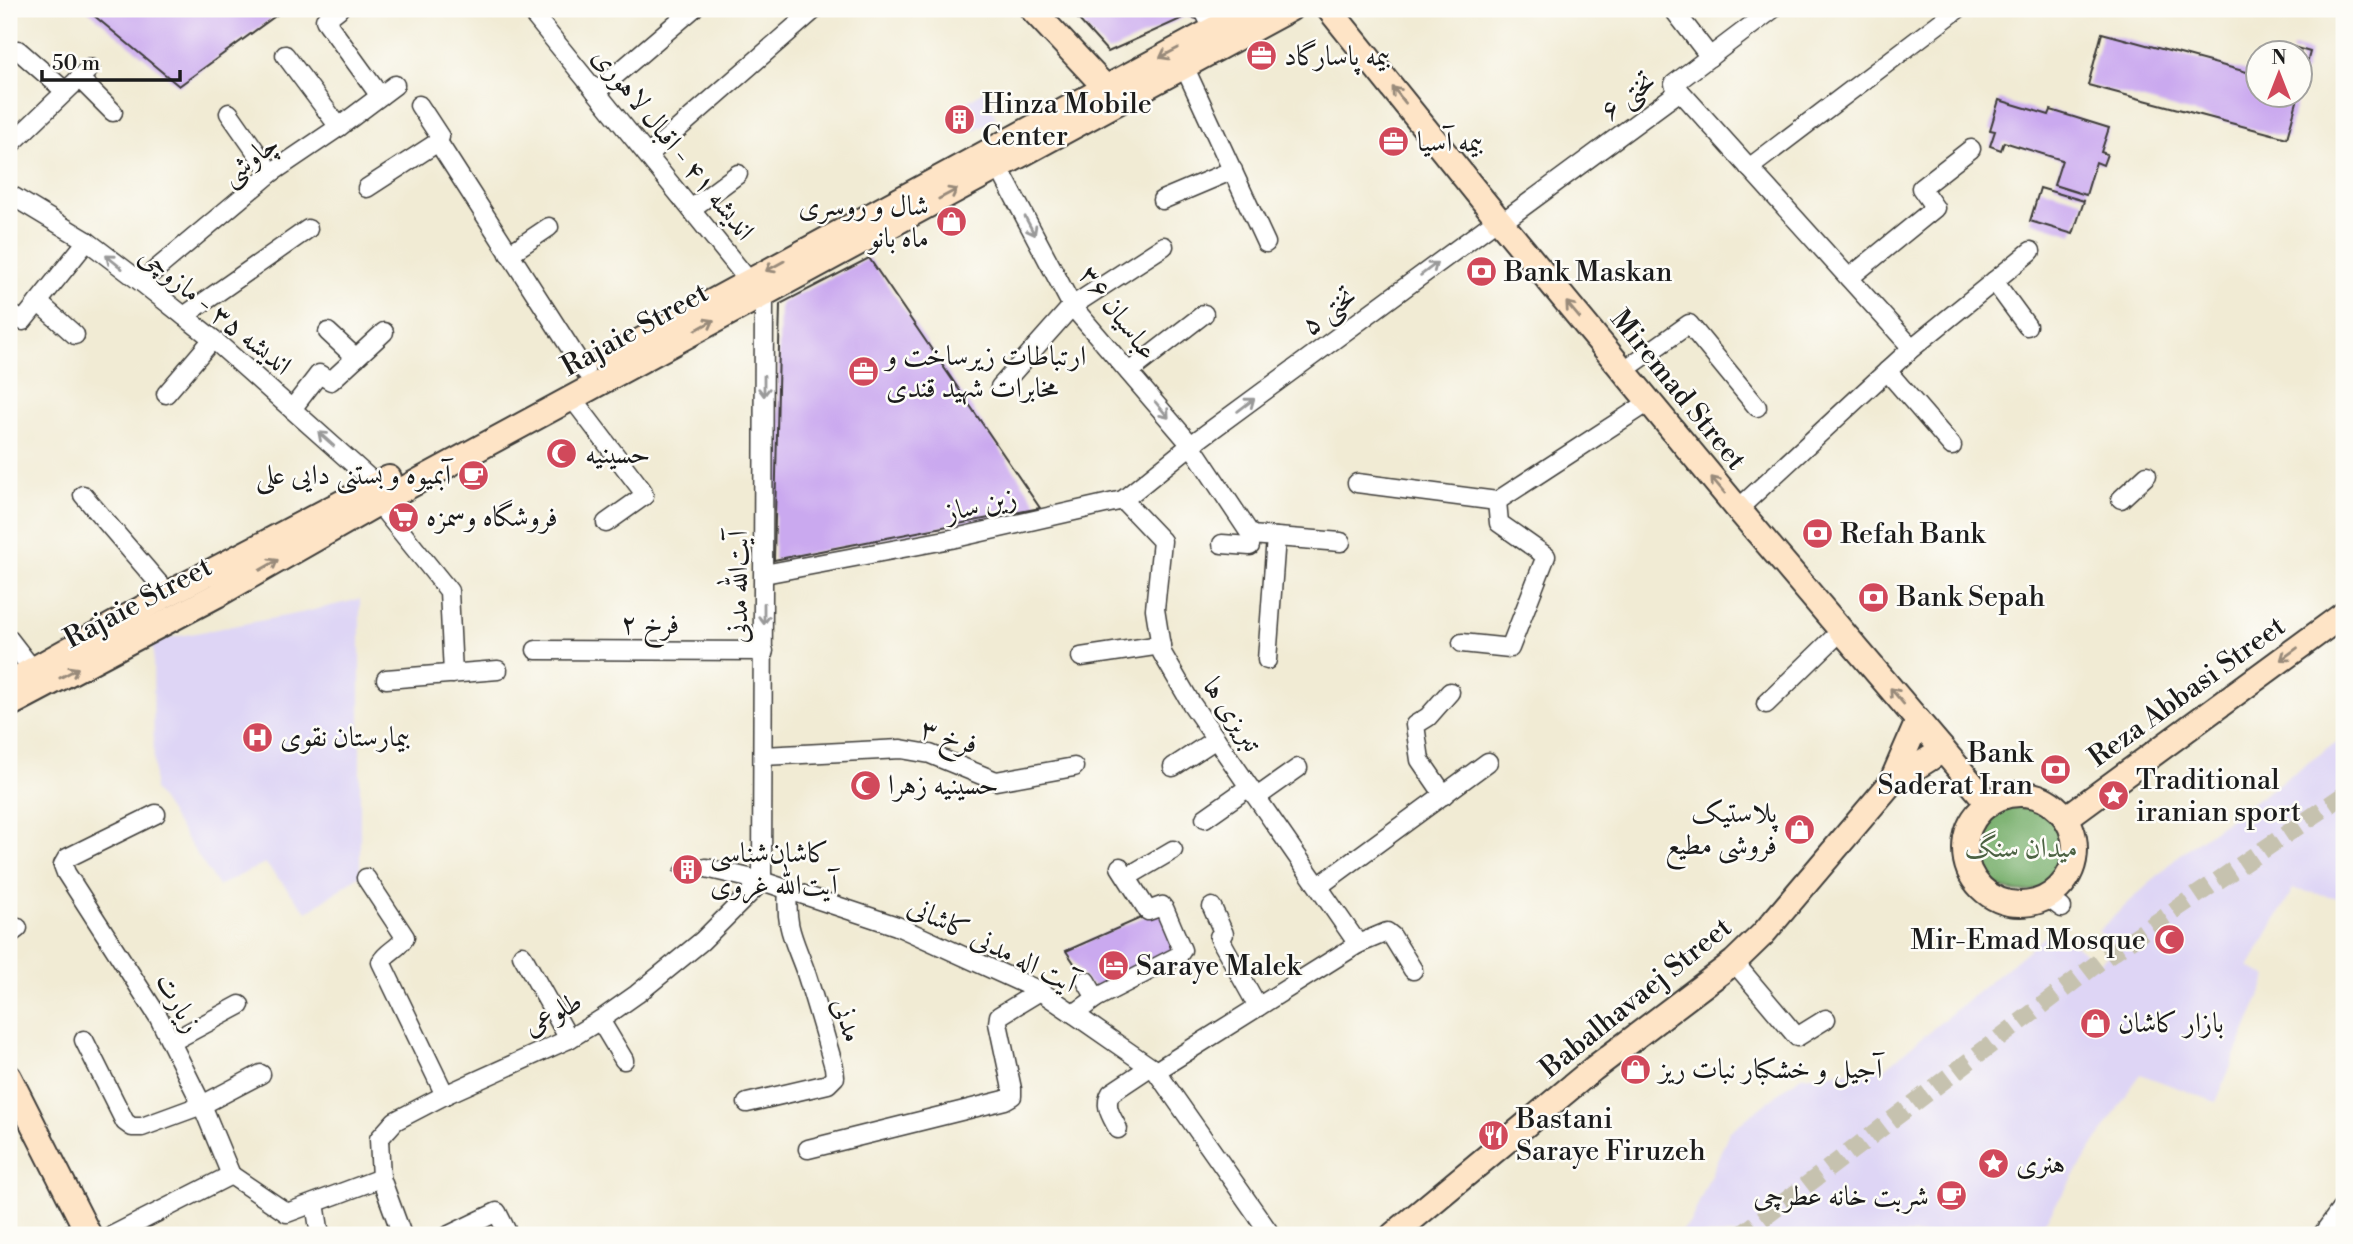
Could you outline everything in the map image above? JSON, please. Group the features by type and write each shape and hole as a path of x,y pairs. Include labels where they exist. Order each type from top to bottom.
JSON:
{"main road":[{"path":"1032,9 1105,87"},
{"name":"Rajaie Street","path":"377,494 572,398 756,287 1105,87 1208,19 1251,9"},
{"name":"Rajaie Street","path":"9,705 211,584 377,494 585,372 998,166 1290,9"},
{"name":"Miremad Street","path":"1329,9 1623,371 1989,804"},
{"name":"Rajaie Street","path":"9,683 168,594 211,584"},
{"name":"Reza Abbasi Street","path":"2066,818 2344,614"},
{"path":"1891,783 1918,722"},
{"path":"1891,783 1943,750"},
{"name":"Babalhavaej Street","path":"1393,1235 1594,1069 1734,962 1763,934 1891,783"},
{"path":"2012,795 2037,796 2053,805 2066,818 2073,834 2075,852 2071,870 2055,902 2011,903 1994,897 1979,885 1969,870 1965,851 1967,833 1976,816 1989,804 2012,795"},
{"path":"9,1077 80,1233"}],"street":[{"name":"چاوشی","path":"141,282 271,173 388,90 325,20 339,9"},
{"name":"اندیشه ۴۱ - اقبال لاهوری","path":"529,9 756,287"},
{"path":"596,92 693,9"},
{"path":"648,155 815,9"},
{"path":"1673,9 1710,57"},
{"name":"تختی ۶","path":"1499,221 1680,91 1674,84 1773,9"},
{"path":"1749,168 1958,9"},
{"path":"18,50 65,91"},
{"path":"285,55 339,127"},
{"path":"1184,66 1266,243"},
{"path":"9,146 84,73 113,112"},
{"path":"1680,91 1912,348"},
{"path":"367,188 438,142 440,136 419,105"},
{"path":"229,113 271,173"},
{"path":"438,142 585,372"},
{"path":"1849,278 1935,208 1921,188 1971,149"},
{"name":"عباسیان ۳۶","path":"998,166 1072,306 1191,445 1251,535"},
{"path":"1162,200 1233,170"},
{"path":"691,209 738,174"},
{"name":"اندیشه ۳۵ - مازوچی","path":"9,194 87,241 184,316 292,409 377,494 449,592 453,674"},
{"name":"تختی ۵","path":"1191,445 1499,221"},
{"path":"509,254 549,227"},
{"path":"184,316 308,229"},
{"path":"9,313 23,321 87,241"},
{"path":"1000,387 1072,306 1164,246"},
{"path":"1738,509 1912,348 2031,251"},
{"path":"1994,281 2027,326"},
{"name":"آیت‌الله مدنی","path":"756,287 764,574 762,881"},
{"path":"38,302 75,335"},
{"path":"1129,372 1204,314"},
{"path":"1623,371 1689,324 1757,407"},
{"path":"328,332 356,358"},
{"path":"292,409 319,374 331,381 384,332"},
{"path":"166,394 213,340"},
{"path":"1886,371 1952,446"},
{"path":"572,398 644,496 606,523"},
{"path":"1357,483 1497,501 1649,402"},
{"name":"زین ساز","path":"764,574 951,539 1122,500 1191,445"},
{"path":"2121,499 2147,475"},
{"path":"83,495 168,594"},
{"name":"تبریزی ها","path":"1122,500 1162,541 1155,608 1162,653 1191,704 1358,944"},
{"path":"1462,643 1510,648 1546,556 1499,523 1497,501"},
{"path":"1222,544 1250,546 1251,535 1341,542"},
{"path":"1267,660 1276,537"},
{"path":"1766,704 1841,631"},
{"path":"9,639 33,670"},
{"path":"1081,657 1161,645"},
{"name":"فرخ ۲","path":"536,650 764,651"},
{"path":"386,679 498,670"},
{"path":"1444,795 1420,760 1415,725 1428,717 1450,692"},
{"path":"1173,767 1216,739"},
{"name":"فرخ ۳","path":"763,756 901,749 930,754 996,781 1074,767"},
{"path":"1319,886 1488,762"},
{"path":"1205,818 1298,768"},
{"name":"زیارت","path":"156,814 67,858 64,864 66,873 159,1018 202,1105 232,1175"},
{"path":"1074,1014 1096,998 1178,956 1182,950 1165,910 1162,906 1148,911 1124,872 1173,850"},
{"name":"آیت اله مدنی کاشانی","path":"706,868 762,881 897,926 1040,992 1074,1014 1153,1069 1271,1235"},
{"path":"366,878 405,937 381,962 445,1095"},
{"name":"طلوعی","path":"402,1235 381,1178 379,1139 395,1121 445,1095 569,1039 600,1020 637,994 702,940 762,881"},
{"name":"مدنی","path":"747,1103 828,1084 835,1077 806,972 790,933 786,911 788,890"},
{"path":"1212,907 1224,934 1219,937 1258,1007"},
{"path":"1118,1129 1107,1107 1111,1093 1258,1007 1358,944 1387,932 1413,970"},
{"path":"522,955 569,1039"},
{"path":"1734,962 1797,1037 1826,1019"},
{"path":"1086,981 1096,998"},
{"path":"808,1149 1005,1100 1012,1096 998,1023 999,1016 1040,992"},
{"path":"171,1042 240,1005"},
{"path":"600,1020 624,1060"},
{"path":"84,1040 125,1122 132,1127 142,1127 202,1105 261,1074"},
{"path":"113,1235 232,1175 287,1213 381,1178"},
{"path":"315,1203 320,1235"},
{"path":"2332,1229 2344,1205"},
{"path":"449,1235 496,1212 506,1230"}],"shaded area":[{"path":"985,90 996,119 972,131 959,107"},
{"name":"بیمارستان نقوی","path":"360,599 360,875 307,912 265,863 218,886 154,790 153,641"},
{"name":"بازار کاشان","path":"2344,737 2344,899 2293,889 2249,967 2268,977 2216,1102 2140,1074 2040,1229 1989,1235 1676,1235 1690,1223 1729,1132 1801,1076 1885,1068 2056,927 2097,964 2119,948 2098,931 2183,852"}],"green space":[{"name":"میدان سنگ","path":"2012,804 2030,804 2046,811 2058,823 2065,839 2065,857 2058,873 2046,885 2030,892 2012,892 1996,885 1984,873 1977,857 1977,839 1984,823 1996,811"}],"building":[{"path":"86,9 285,9 179,86"},
{"path":"1069,9 1212,9 1200,20 1187,16 1108,52"},
{"path":"2102,33 2244,71 2244,108 2295,108 2287,138 2088,85"},
{"path":"1999,100 2049,115 2051,110 2109,128 2101,152 2107,154 2103,165 2096,162 2086,195 2054,185 2062,160 2004,142 2001,150 1990,146 1995,131 1990,130"},
{"path":"2040,188 2084,201 2073,234 2030,221"},
{"name":"ارتباطات زیرساخت و مخابرات شهید قندی","path":"869,258 1040,508 774,560 780,304"},
{"name":"کاشان‌شناسی آیت‌الله غروی","path":"681,861 699,867 692,880 674,871"},
{"name":"Saraye Malek","path":"1161,909 1179,949 1107,993 1086,981 1066,951"}],"tunnel":[{"path":"1741,1235 2107,956 2344,795"}],"place":[{"name":"بیمه پاسارگاد","path":"1261,56"},
{"name":"Hinza Mobile Center","path":"959,120"},
{"name":"بیمه آسیا","path":"1394,142"},
{"name":"شال و روسری ماه بانو","path":"952,222"},
{"name":"Bank Maskan","path":"1481,272"},
{"name":"ارتباطات زیرساخت و مخابرات شهید قندی","path":"863,372"},
{"name":"حسینیه","path":"562,454"},
{"name":"آبمیوه و بستنی دایی علی","path":"474,475"},
{"name":"فروشگاه وسمزه","path":"403,517"},
{"name":"Refah Bank","path":"1817,534"},
{"name":"Bank Sepah","path":"1874,597"},
{"name":"بیمارستان نقوی","path":"257,737"},
{"name":"Bank Saderat Iran","path":"2056,769"},
{"name":"حسینیه زهرا","path":"865,785"},
{"name":"Traditional iranian sport","path":"2113,796"},
{"name":"پلاستیک فروشی مطیع","path":"1800,829"},
{"name":"کاشان‌شناسی آیت‌الله غروی","path":"687,869"},
{"name":"Mir-Emad Mosque","path":"2169,940"},
{"name":"Saraye Malek","path":"1113,966"},
{"name":"بازار کاشان","path":"2095,1023"},
{"name":"آجیل و خشکبار نبات ریز","path":"1636,1069"},
{"name":"Bastani Saraye Firuzeh","path":"1493,1135"},
{"name":"هنری","path":"1993,1164"},
{"name":"شربت خانه عطرچی","path":"1952,1196"}]}
